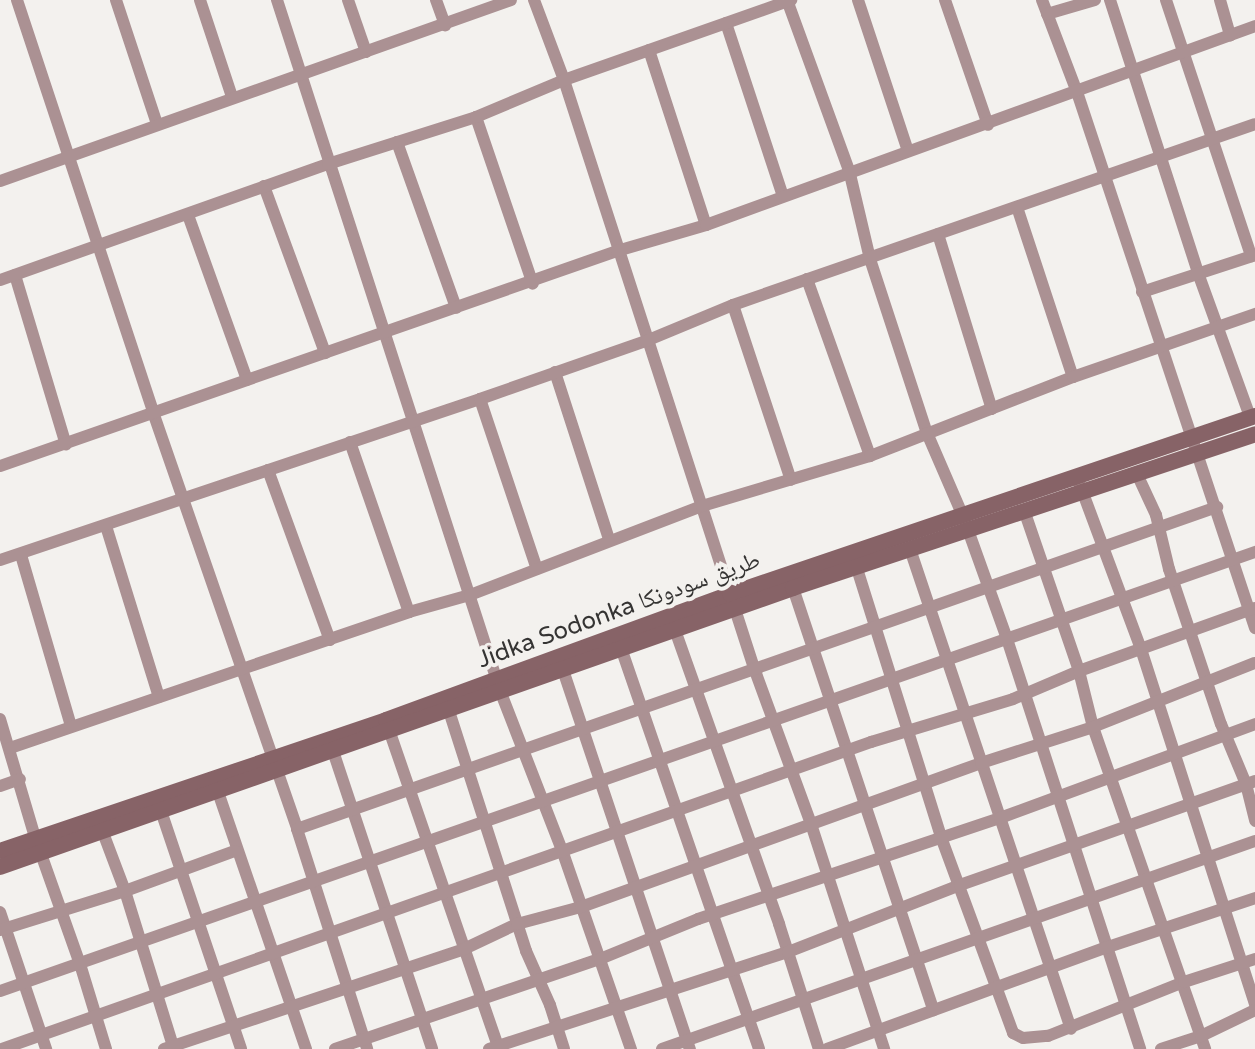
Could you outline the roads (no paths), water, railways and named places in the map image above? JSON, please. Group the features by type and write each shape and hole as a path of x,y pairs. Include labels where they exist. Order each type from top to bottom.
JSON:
{"main road":[{"name":"Jidka Sodonka طريق سودونكا","path":"0,851 102,830 217,789 273,764 333,751 387,726 449,711 499,687 563,670 675,630 732,601 793,588 855,560 910,549 1076,478 1194,447 1254,427"},
{"name":"Jidka Sodonka طريق سودونكا","path":"0,867 38,844 499,687 732,601 965,524 1025,513 1086,493 1137,474 1194,447"}],"street":[{"path":"17,0 154,415 314,879 365,1043"},
{"path":"116,0 157,124"},
{"path":"200,0 232,97"},
{"path":"277,0 499,687 562,850 631,1049"},
{"path":"348,0 366,52"},
{"path":"436,0 445,25"},
{"path":"0,181 300,72 511,0"},
{"path":"534,0 564,80 646,341 754,668 793,770 884,1049"},
{"path":"0,280 328,164 476,117 564,80 789,0 849,170 870,259 927,433 965,524 986,589 1007,639 1038,744 1075,846 1105,948 1140,1049"},
{"path":"858,0 908,151"},
{"path":"945,0 988,125"},
{"path":"1042,0 1077,92 1160,347 1217,507 1230,560 1252,609 1255,628"},
{"path":"1047,14 1095,0"},
{"path":"1110,0 1198,273 1254,427"},
{"path":"1142,292 1253,256 1166,0"},
{"path":"1220,0 1230,36"},
{"path":"726,23 783,196"},
{"path":"0,466 533,284 617,251 706,225 849,170 988,125 1255,26"},
{"path":"649,50 706,225"},
{"path":"476,117 533,284"},
{"path":"0,560 480,399 646,341 733,305 1255,124"},
{"path":"397,142 456,308"},
{"path":"264,186 325,353"},
{"path":"1017,207 1073,377"},
{"path":"188,215 247,380"},
{"path":"938,234 992,409"},
{"path":"15,275 66,445"},
{"path":"807,279 870,456"},
{"path":"733,305 791,480"},
{"path":"10,748 409,612 470,595 609,539 702,506 870,456 1073,377 1255,314"},
{"path":"555,372 609,539"},
{"path":"480,399 537,569"},
{"path":"350,442 409,612"},
{"path":"268,470 330,640"},
{"path":"1137,474 1147,491 1226,735 1250,783 1255,821"},
{"path":"1076,478 1086,493 1141,649 1255,1007 1203,1042 1161,1049"},
{"path":"297,829 1217,507"},
{"path":"1025,513 1079,671 1093,727 1203,1042"},
{"path":"106,526 159,697"},
{"path":"910,549 1071,1029"},
{"path":"0,991 1255,552"},
{"path":"21,555 71,726"},
{"path":"855,560 878,625 891,679 927,783 941,837 1013,1033 1023,1038 1039,1038 1071,1029 1184,982 1255,959"},
{"path":"793,588 933,1010"},
{"path":"2,1049 44,1043 96,1016 676,810 1023,694 1252,609"},
{"path":"675,630 716,740 819,1049"},
{"path":"621,648 759,1049"},
{"path":"102,830 159,995 170,1048 464,949 517,924 581,907 981,763 1093,727 1157,699 1255,663"},
{"path":"563,670 688,1044"},
{"path":"449,711 517,924 564,1049"},
{"path":"335,1049 365,1043 480,997 600,959 652,936 1000,818 1255,724"},
{"path":"387,726 495,1048 788,952 960,885 1250,783"},
{"path":"1,727 106,1049"},
{"path":"333,751 432,1049"},
{"path":"0,786 20,779"},
{"path":"217,789 235,851 306,1049"},
{"path":"160,808 241,1049"},
{"path":"662,1049 688,1044 862,978 1093,901 1255,841"},
{"path":"3,928 125,891 235,851"},
{"path":"827,1049 1105,948 1255,898"},
{"path":"0,912 44,1043"}]}
